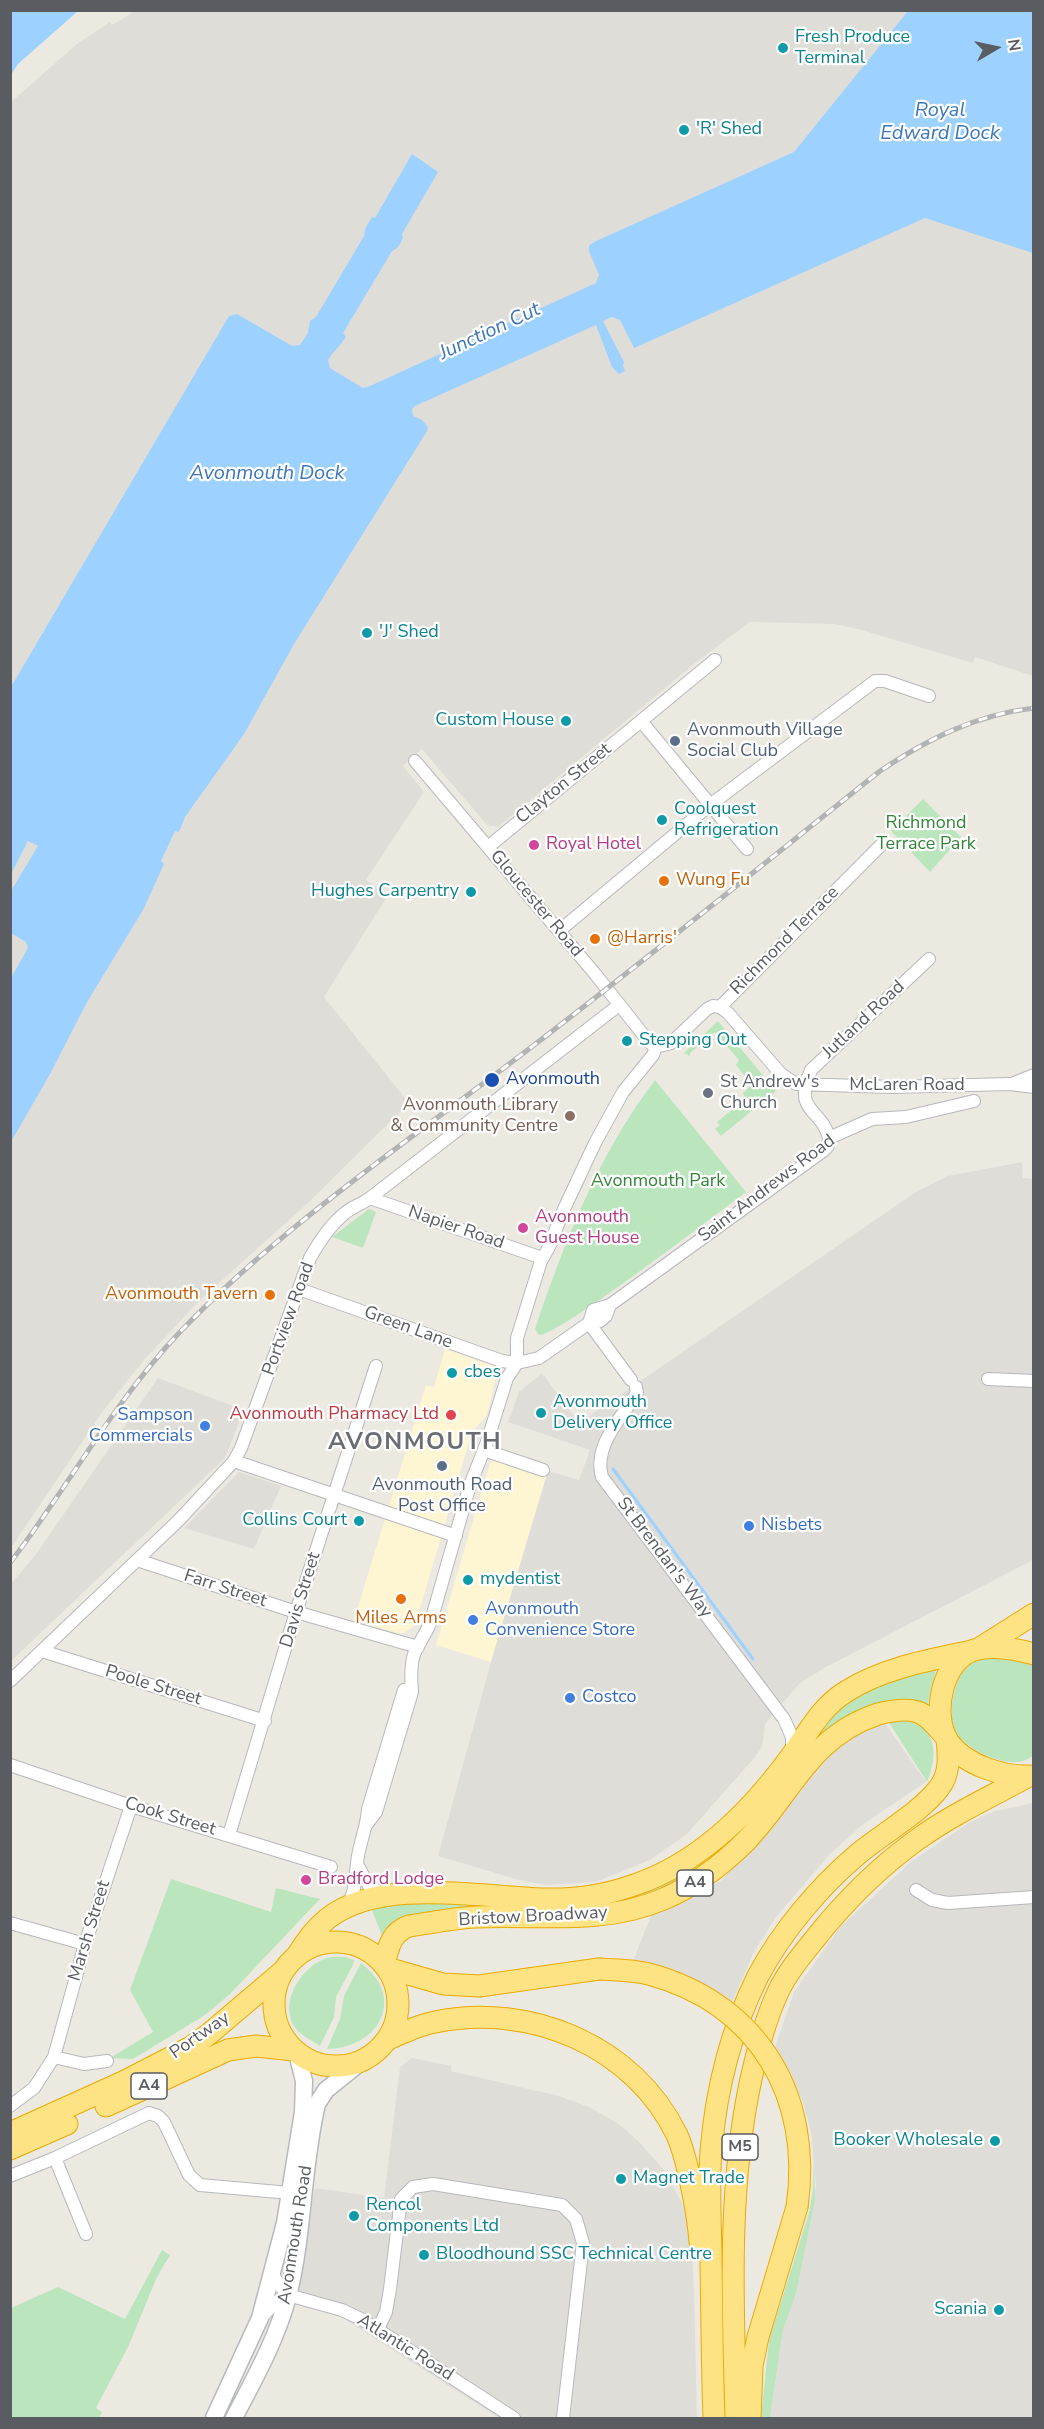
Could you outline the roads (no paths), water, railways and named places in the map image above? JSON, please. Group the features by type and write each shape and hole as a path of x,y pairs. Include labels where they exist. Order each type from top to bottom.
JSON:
{"highway":[{"name":"A4","path":"974,1650 1034,1614"},
{"path":"946,1738 941,1716 943,1691 953,1666 974,1650 998,1648 1034,1654"},
{"name":"Bristow Broadway","path":"298,1954 318,1928 345,1908 387,1896 428,1893 544,1899 583,1898 630,1887 662,1874 713,1841 737,1820 764,1791 814,1722 835,1699 865,1681 898,1669 974,1650"},
{"name":"Bristow Broadway","path":"386,1966 391,1941 402,1929 409,1926 474,1917 604,1915 638,1909 681,1891 708,1874 747,1840 814,1753 837,1735 861,1721 882,1713 908,1710 927,1717 960,1753 984,1767 1002,1773 1032,1775"},
{"name":"M5","path":"714,2418 711,2152 723,2074 746,2002 774,1950 825,1884 858,1854 925,1802 940,1786 948,1763 946,1738"},
{"name":"M5","path":"736,2418 734,2270 743,2120 765,2022 779,1990 795,1964 832,1917 862,1885 918,1839 956,1815 1032,1775"},
{"path":"386,1966 397,1991 398,2004 395,2022 388,2039 376,2052 351,2065 329,2066 307,2060 295,2052 284,2039 274,2012 277,1984 283,1971 298,1954 316,1944 341,1942 365,1948 386,1966 443,1983 479,1986 599,1969 650,1974 691,1989 725,2012 743,2027 762,2048 786,2089 796,2116 801,2168 797,2207 758,2337 752,2366 750,2418"},
{"name":"Portway","path":"10,2133 123,2082 190,2047 209,2034 283,1971"},
{"name":"M5","path":"388,2039 435,2022 500,2018 555,2028 579,2038 618,2062 634,2077 650,2094 669,2121 678,2138 688,2174 699,2228 713,2380"},
{"name":"Portway","path":"10,2149 228,2050 256,2046 295,2052"}],"main road":[{"name":"Avonmouth Road","path":"214,2418 260,2318 290,2193 304,2104 304,2081 295,2052"},
{"name":"Avonmouth Road","path":"234,2418 270,2346 288,2295 301,2227 317,2104 326,2090 362,2061"}],"street":[{"name":"Clayton Street","path":"488,846 715,660"},
{"path":"559,932 710,805 858,694 880,680 929,696"},
{"path":"858,694 866,705"},
{"path":"641,721 747,849"},
{"name":"Gloucester Road","path":"415,761 649,1042 656,1047"},
{"name":"Richmond Terrace","path":"656,1047 671,1043 707,1008 720,1007 880,845"},
{"name":"Jutland Road","path":"805,1084 811,1070 929,959"},
{"name":"Portview Road","path":"10,1681 137,1560 234,1461 241,1448 310,1258 323,1237 346,1212 370,1198 619,1005"},
{"name":"McLaren Road","path":"720,1007 728,1013 786,1079 796,1084 892,1087 1010,1084 1034,1087"},
{"path":"345,1908 352,1896 368,1809 376,1781 404,1690 411,1680 413,1659 431,1621 473,1476 484,1450 502,1392 517,1363 517,1338 542,1258 595,1143 623,1092 653,1055 656,1047"},
{"name":"McLaren Road","path":"1010,1084 1034,1075"},
{"path":"805,1084 808,1106 827,1130 829,1138"},
{"name":"Saint Andrews Road","path":"517,1363 539,1358 589,1323 593,1310 610,1305 823,1151 828,1146 829,1138 872,1119 906,1117 974,1101"},
{"name":"Napier Road","path":"370,1198 542,1258"},
{"name":"Green Lane","path":"299,1289 502,1361 517,1363"},
{"name":"St Brendan's Way","path":"589,1323 634,1384 637,1393 605,1443 599,1467 602,1478 784,1719 792,1737 791,1756"},
{"name":"Davis Street","path":"229,1835 296,1612 376,1366"},
{"path":"988,1379 1034,1381"},
{"path":"484,1450 543,1470"},
{"path":"234,1461 456,1536"},
{"name":"Farr Street","path":"137,1560 296,1612 418,1647"},
{"name":"Poole Street","path":"42,1651 265,1721"},
{"path":"784,1719 801,1723 814,1722"},
{"name":"Cook Street","path":"10,1765 131,1806 331,1867"},
{"name":"Marsh Street","path":"54,2057 85,1944 131,1806"},
{"path":"357,1863 369,1886 387,1896"},
{"path":"916,1890 932,1900 948,1903 1034,1897"},
{"path":"10,1923 85,1944"},
{"path":"10,2106 34,2088 54,2057 84,2064 107,2061"},
{"path":"10,2176 55,2158 149,2113 158,2116 164,2122 189,2175 200,2185 290,2193"},
{"path":"55,2158 86,2234"},
{"path":"378,2329 386,2312 401,2199 412,2187 433,2184 562,2205 576,2219 583,2243 563,2418"},
{"path":"260,2318 276,2302 288,2295 278,2284 272,2272"},
{"name":"Atlantic Road","path":"288,2295 342,2310 378,2329 514,2418"}],"water":[{"path":"11,10 78,11 18,64 11,75"},
{"name":"Avonmouth Dock","path":"908,11 1033,11 1033,253 925,218 634,348 620,320 612,317 603,321 624,362 625,371 619,374 612,367 596,325 415,406 412,409 413,416 422,420 428,427 427,431 294,644 244,734 185,817 179,832 175,831 161,861 164,864 143,910 87,1002 50,1074 11,1142 11,978 28,948 26,942 11,933 11,891 38,846 28,841 11,874 11,687 229,316 237,314 292,346 300,345 308,333 310,321 316,317 364,236 372,217 375,218 412,154 438,172 402,234 400,244 392,251 343,333 346,336 328,360 330,368 363,388 370,386 596,283 599,275 589,251 589,246 594,242 794,152"}],"waterway":[{"path":"613,1469 753,1659"}],"railway":[{"path":"10,1563 112,1416 155,1360 218,1294 259,1257 344,1188 611,985 880,771 953,730 992,716 1034,708"}],"place":[{"name":"Fresh Produce Terminal","path":"783,48"},
{"name":"'R' Shed","path":"684,130"},
{"name":"'J' Shed","path":"367,633"},
{"name":"Custom House","path":"566,721"},
{"name":"Avonmouth Village Social Club","path":"675,741"},
{"name":"Coolquest Refrigeration","path":"662,820"},
{"name":"Royal Hotel","path":"534,845"},
{"name":"Wung Fu","path":"664,881"},
{"name":"Hughes Carpentry","path":"471,892"},
{"name":"@Harris'","path":"595,939"},
{"name":"Stepping Out","path":"627,1041"},
{"name":"Avonmouth","path":"492,1080"},
{"name":"St Andrew's Church","path":"708,1093"},
{"name":"Avonmouth Library & Community Centre","path":"570,1116"},
{"name":"Avonmouth Guest House","path":"523,1228"},
{"name":"Avonmouth Tavern","path":"270,1295"},
{"name":"cbes","path":"452,1373"},
{"name":"Avonmouth Delivery Office","path":"541,1413"},
{"name":"Avonmouth Pharmacy Ltd","path":"451,1415"},
{"name":"Sampson Commercials","path":"205,1426"},
{"name":"Avonmouth Road Post Office","path":"442,1466"},
{"name":"Collins Court","path":"359,1521"},
{"name":"Nisbets","path":"749,1526"},
{"name":"mydentist","path":"468,1580"},
{"name":"Miles Arms","path":"401,1599"},
{"name":"Avonmouth Convenience Store","path":"473,1620"},
{"name":"Costco","path":"570,1698"},
{"name":"Bradford Lodge","path":"306,1880"},
{"name":"Booker Wholesale","path":"995,2141"},
{"name":"Magnet Trade","path":"621,2179"},
{"name":"Rencol Components Ltd","path":"354,2216"},
{"name":"Bloodhound SSC Technical Centre","path":"424,2255"},
{"name":"Scania","path":"999,2310"}],"district":[{"name":"AVONMOUTH","path":"415,1443"}],"water label":[{"name":"Royal Edward Dock","path":"940,122"},
{"name":"Junction Cut","path":"490,332"}],"park label":[{"name":"Richmond Terrace Park","path":"926,834"},
{"name":"Avonmouth Park","path":"658,1182"}]}
